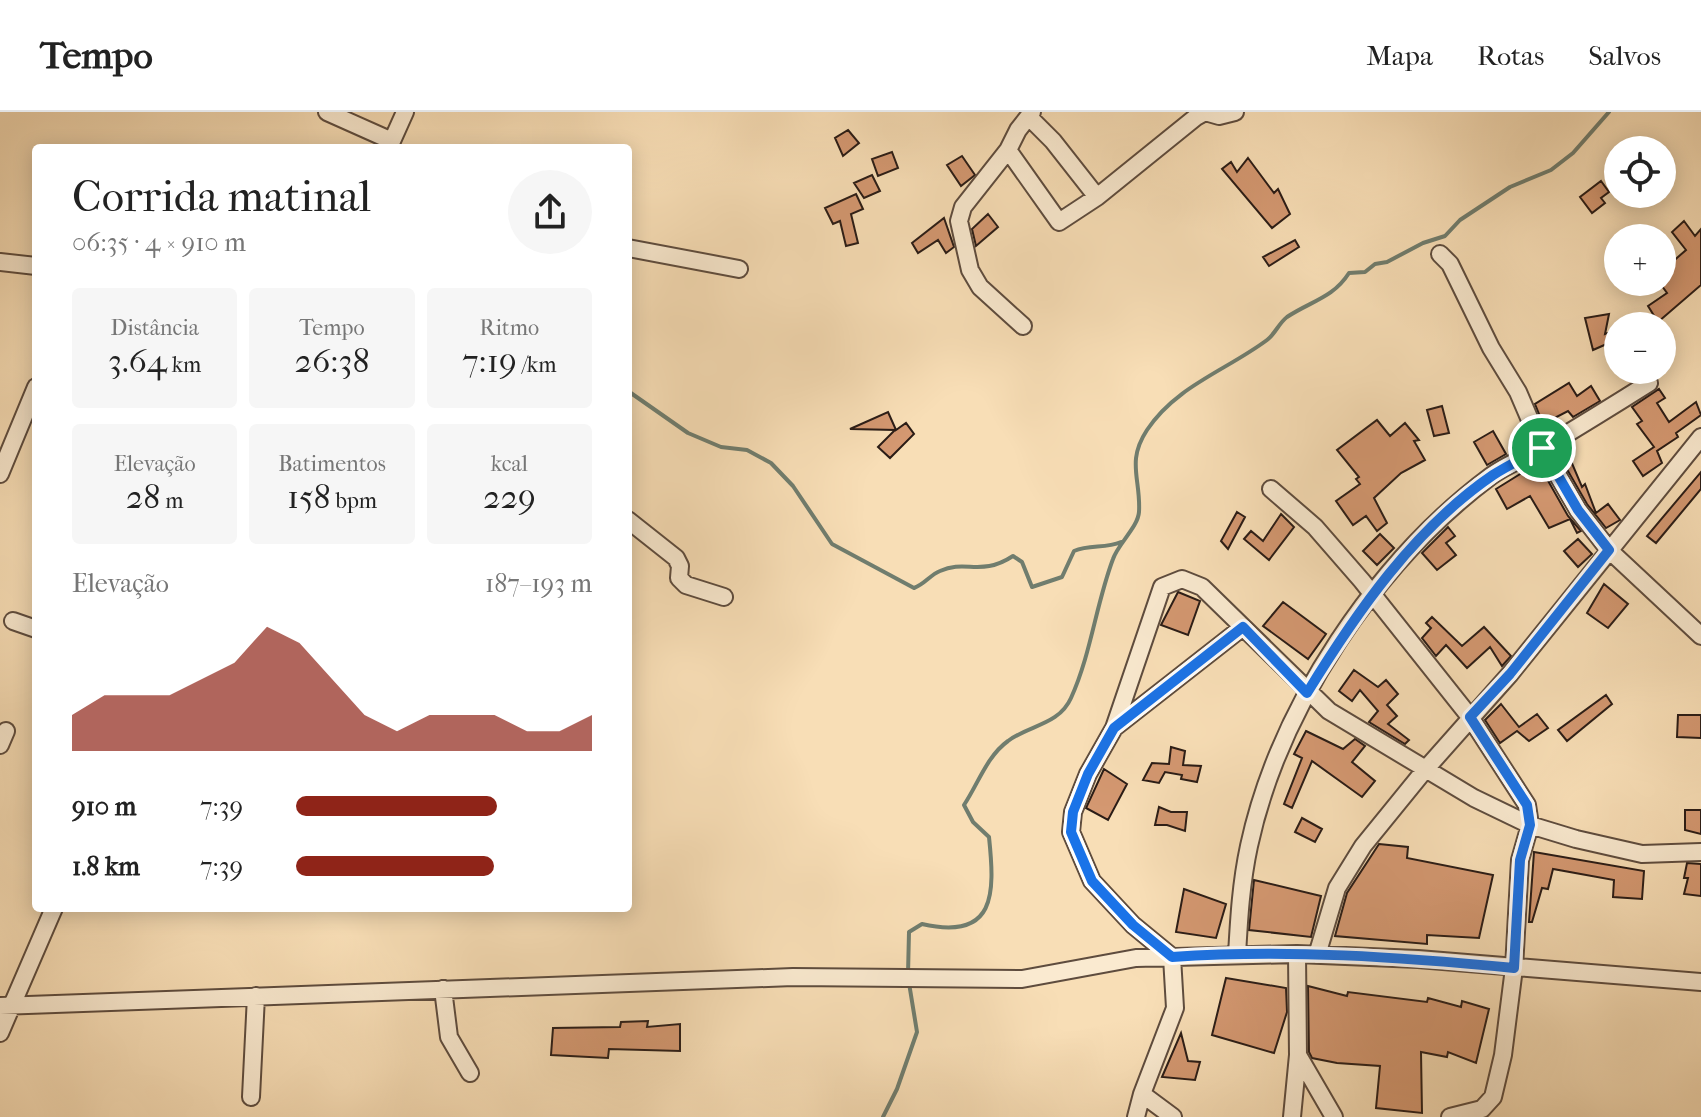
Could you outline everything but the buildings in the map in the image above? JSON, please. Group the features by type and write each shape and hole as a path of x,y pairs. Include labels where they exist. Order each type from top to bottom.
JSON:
{"street":[{"path":"327,112 390,144"},
{"path":"390,144 405,112"},
{"path":"390,144 417,112"},
{"path":"1008,150 1059,222 1097,197 1120,175 1196,117 1205,112 1219,116 1235,112"},
{"path":"1023,326 980,287 970,270 959,221 963,207 1008,150 1031,114 1097,197"},
{"path":"632,249 739,269"},
{"path":"1440,254 1450,264 1491,348 1518,392 1542,448 1578,510 1609,550 1701,636"},
{"path":"0,262 32,266"},
{"path":"1237,955 1241,887 1249,844 1263,798 1307,693 1373,595 1425,533 1493,475 1647,384"},
{"path":"0,474 32,397"},
{"path":"1317,955 1344,873 1424,771 1510,674 1701,437"},
{"path":"1271,489 1335,548 1470,717 1527,805 1530,825 1520,860 1514,968 1503,1055 1493,1097 1482,1109 1450,1117"},
{"path":"632,523 676,558 679,578 686,585 724,597"},
{"path":"1136,1117 1175,1008 1172,957 1133,925 1092,881 1071,832 1073,812 1088,774 1114,728 1162,587 1182,579 1202,587 1307,693 1329,711 1424,771 1530,825 1642,854 1701,852"},
{"path":"13,621 32,628"},
{"path":"1114,728 1243,627"},
{"path":"0,1033 7,1005 52,912"},
{"path":"1292,1117 1298,1055 1297,954"},
{"path":"7,1005 793,977 1022,979 1136,958 1297,954 1418,959 1701,982"},
{"path":"443,989 449,1037 470,1073"},
{"path":"251,1097 256,996"},
{"path":"1298,1055 1334,1117"},
{"path":"1142,1094 1173,1117"}],"waterway":[{"path":"908,974 909,932 922,924 965,926 977,919 986,908 991,877 989,837 973,822 964,805 1001,747 1059,714 1071,698 1084,664 1113,559 1138,518 1137,452 1147,430 1159,415 1187,390 1267,340 1287,317 1329,294 1349,273 1365,272 1375,264 1387,262 1423,243 1445,236 1460,220 1510,187 1551,170 1573,153 1609,112"},
{"path":"632,394 688,433 721,447 747,450 771,463 793,486 832,544 914,588 949,568 992,566 1013,556 1022,562 1032,587 1062,577 1074,551 1121,542"},
{"path":"883,1117 897,1089 917,1032 909,983"}],"route":[{"path":"1542,448 1578,510 1609,550 1510,674 1470,717 1527,805 1530,825 1520,860 1514,968 1418,959 1297,954 1172,957 1133,925 1092,881 1071,832 1073,812 1088,774 1114,728 1243,627 1307,693 1327,659 1373,595 1425,533 1493,475 1542,448"}]}
